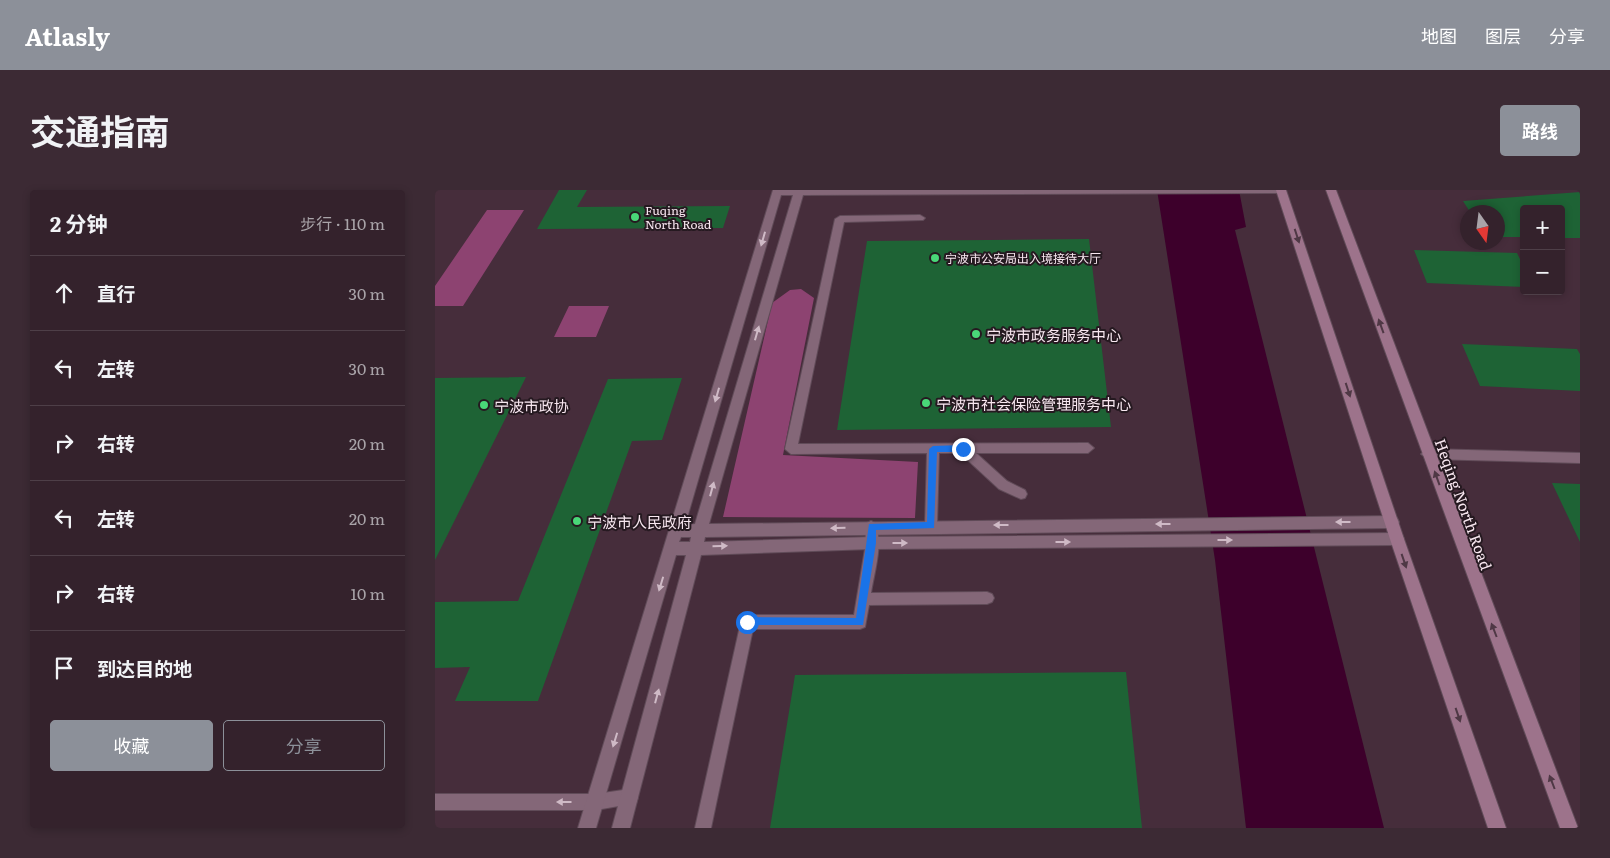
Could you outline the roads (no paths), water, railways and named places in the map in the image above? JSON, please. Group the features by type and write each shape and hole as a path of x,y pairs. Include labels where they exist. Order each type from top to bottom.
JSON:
{"main road":[{"path":"1281,190 1397,539 1497,828"},
{"name":"Heqing North Road","path":"1331,190 1569,828"}],"street":[{"path":"587,828 672,549 777,191 1281,190"},
{"path":"621,828 696,547 799,192"},
{"path":"1428,454 1580,458"},
{"path":"677,531 931,526 1392,522"},
{"path":"672,549 872,543 1397,539"}],"lane":[{"path":"920,218 840,219 791,449 1088,448"},
{"path":"931,526 933,449"},
{"path":"963,449 1003,485 1021,494"},
{"path":"703,828 747,622 860,622 872,543 871,527"},
{"path":"864,599 987,598"},
{"path":"435,802 596,802 630,797"}],"place":[{"name":"Fuqing North Road","path":"635,217"},
{"name":"宁波市公安局出入境接待大厅","path":"935,258"},
{"name":"宁波市政务服务中心","path":"976,334"},
{"name":"宁波市社会保险管理服务中心","path":"926,403"},
{"name":"宁波市政协","path":"484,405"},
{"name":"宁波市人民政府","path":"577,521"}]}
